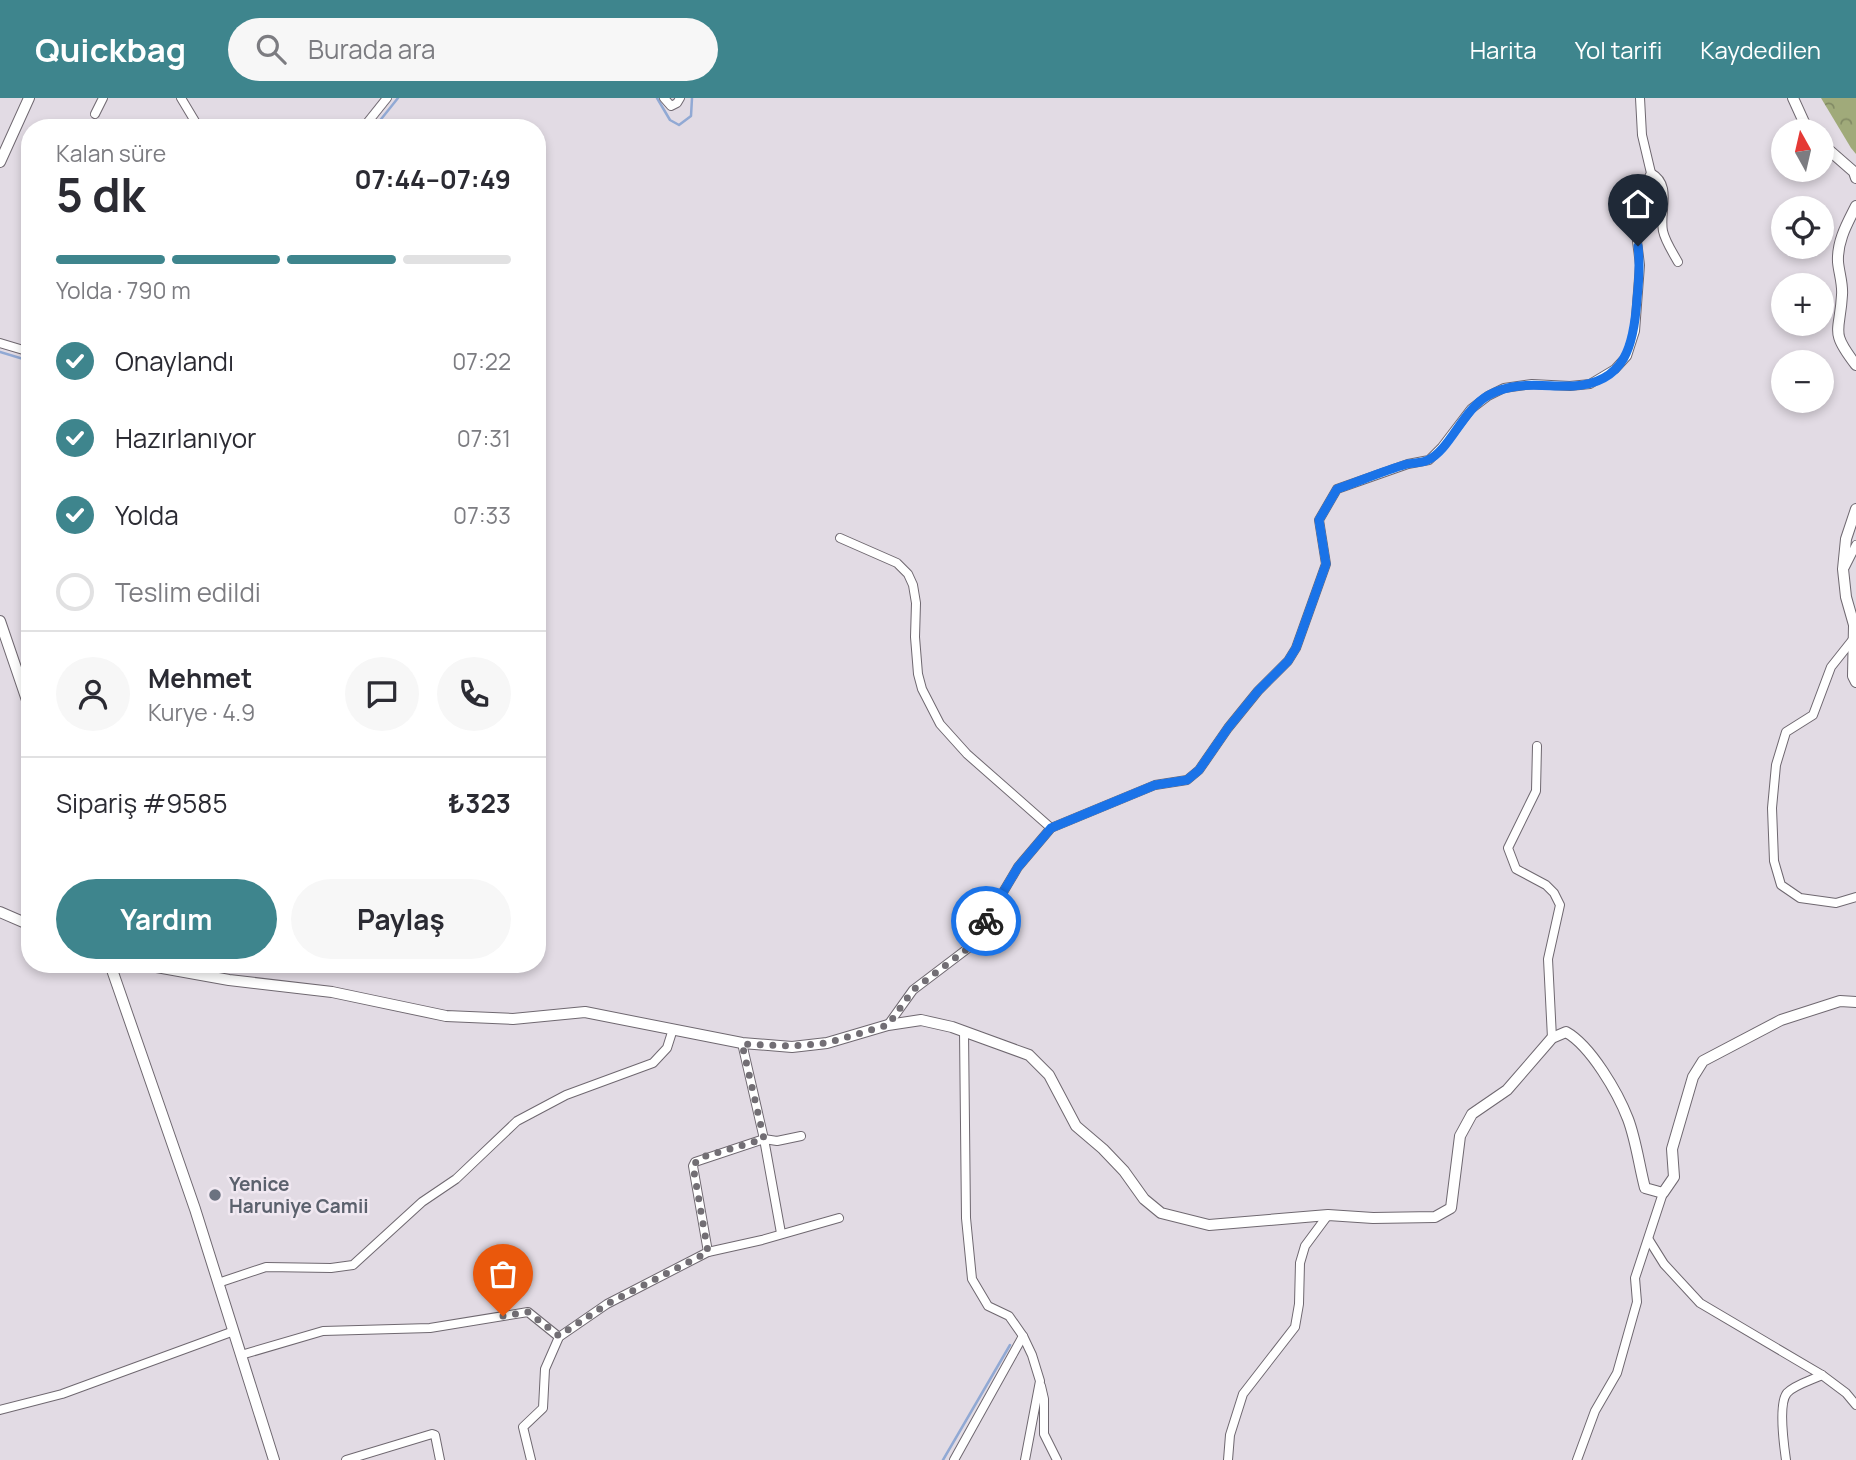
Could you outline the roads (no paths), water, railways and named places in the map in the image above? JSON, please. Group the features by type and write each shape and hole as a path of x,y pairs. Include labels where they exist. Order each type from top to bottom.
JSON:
{"street":[{"path":"0,162 29,98"},
{"path":"94,114 103,98"},
{"path":"181,98 194,119"},
{"path":"370,119 387,98"},
{"path":"664,98 671,106 680,98"},
{"path":"888,1025 913,990 971,946 1018,867 1051,828 1155,785 1187,780 1199,770 1228,728 1258,691 1288,661 1296,648 1326,564 1319,520 1337,489 1408,464 1429,460 1471,409 1504,388 1532,384 1590,384 1615,369 1627,356 1635,331 1640,265 1633,209 1651,173 1642,135 1640,98"},
{"path":"1793,98 1803,119"},
{"path":"1834,154 1854,172 1856,178"},
{"path":"1651,173 1658,176 1663,185 1663,232 1678,262"},
{"path":"1856,206 1840,239 1838,259 1843,293 1837,327 1840,344 1856,365"},
{"path":"0,343 21,349"},
{"path":"1856,509 1846,539 1843,569 1846,597 1854,625 1853,676 1856,682"},
{"path":"840,538 897,563 908,574 916,603 918,674 922,689 940,724 967,754 1051,828"},
{"path":"1843,569 1856,545"},
{"path":"0,621 21,683"},
{"path":"1854,638 1831,667 1813,715 1786,733 1776,765 1773,808 1774,861 1781,885 1800,898 1836,903 1856,897"},
{"path":"1537,746 1536,792 1508,848 1516,869 1546,886 1554,893 1560,905 1548,959 1552,1038"},
{"path":"0,912 21,921"},
{"path":"113,973 275,1460"},
{"path":"190,973 332,992 446,1016 513,1019 585,1012 742,1044 792,1046 827,1043 888,1025 921,1020 964,1031 1029,1055 1049,1075 1076,1126 1124,1171 1144,1199 1161,1213 1209,1225 1328,1215 1373,1218 1435,1217 1451,1208 1460,1136 1472,1114 1507,1090 1552,1038 1566,1032 1579,1040 1599,1066 1628,1119 1645,1188 1663,1193"},
{"path":"1577,1460 1595,1411 1617,1373 1637,1302 1635,1278 1642,1252 1649,1240 1663,1193 1674,1177 1672,1149 1693,1077 1703,1061 1781,1020 1840,1001 1856,1002"},
{"path":"218,1283 266,1267 331,1269 353,1265 422,1202 456,1179 517,1121 565,1095 653,1063 667,1048 673,1029"},
{"path":"964,1031 966,1218 972,1279 988,1306 1009,1317 1023,1336 1032,1355 1044,1399 1044,1434 1057,1460"},
{"path":"742,1044 764,1139 781,1233"},
{"path":"708,1252 693,1166 699,1158 764,1139 777,1141 801,1136"},
{"path":"1228,1460 1230,1435 1243,1394 1295,1327 1299,1304 1300,1263 1305,1246 1328,1215"},
{"path":"531,1460 523,1427 543,1408 545,1369 559,1336 607,1304 708,1252 839,1218"},
{"path":"1649,1240 1664,1264 1700,1303 1822,1375 1846,1393 1856,1405"},
{"path":"242,1355 323,1331 429,1328 528,1312 559,1336"},
{"path":"0,1410 62,1394 234,1331"},
{"path":"954,1460 1023,1336"},
{"path":"1786,1460 1783,1428 1785,1398 1788,1391 1822,1375"},
{"path":"1025,1460 1040,1381"},
{"path":"346,1460 432,1434 435,1435 440,1460"}],"waterway":[{"path":"381,119 398,98"},
{"path":"657,98 670,120 679,125 691,116 692,98"},
{"path":"0,352 21,358"},
{"path":"943,1460 1010,1345"}],"place":[{"name":"Yenice Haruniye Camii","path":"215,1195"}]}
